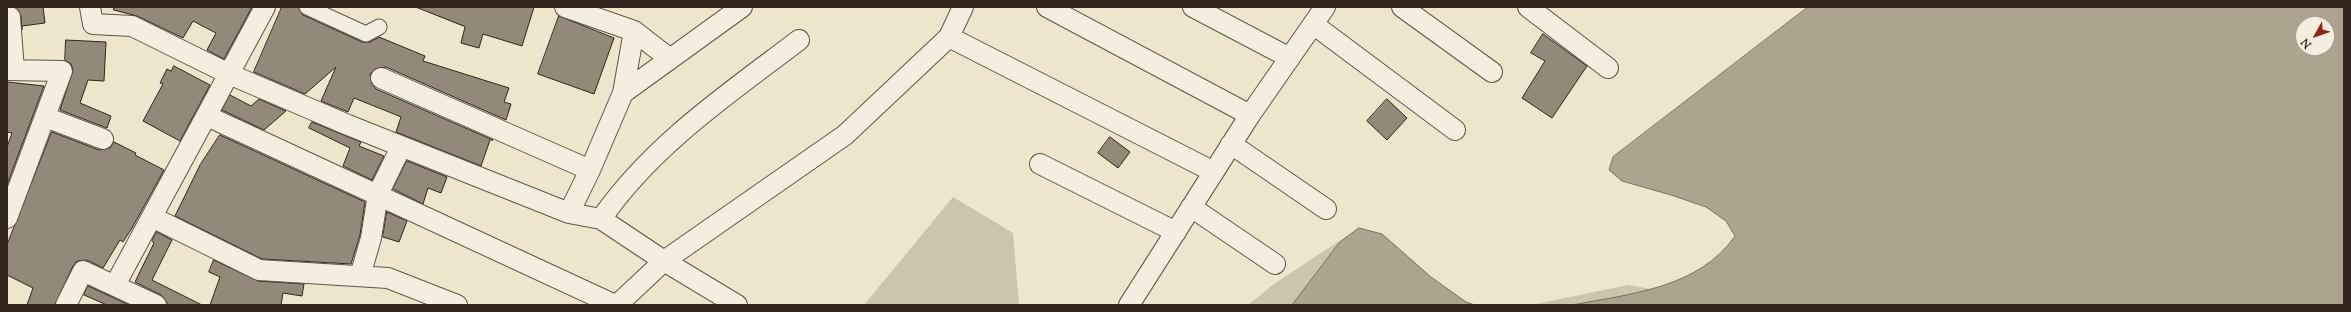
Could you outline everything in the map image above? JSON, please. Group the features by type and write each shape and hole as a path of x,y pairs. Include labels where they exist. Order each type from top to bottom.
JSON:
{"street":[{"path":"90,7 93,24 132,26 229,74 401,146 569,213 601,219 664,261 737,305"},
{"path":"115,285 266,7"},
{"path":"307,7 366,34 379,27"},
{"path":"565,7 605,14 634,31 670,59"},
{"path":"622,93 670,59 716,15 742,7"},
{"path":"207,116 616,305 664,261 845,135 949,37 963,7"},
{"path":"1047,7 1250,115"},
{"path":"1193,7 1290,58"},
{"path":"1129,305 1250,115 1325,7"},
{"path":"1402,7 1492,72"},
{"path":"1528,7 1608,68"},
{"path":"7,218 62,71 10,70 10,17"},
{"path":"1313,24 1455,130"},
{"path":"569,213 590,170 622,93 634,31"},
{"path":"949,37 1214,172"},
{"path":"601,219 618,194 653,157 695,119 799,40"},
{"path":"381,78 590,170"},
{"path":"45,117 102,139"},
{"path":"1231,144 1326,209"},
{"path":"360,276 371,238 378,194 401,146"},
{"path":"1040,164 1176,232"},
{"path":"1191,207 1275,264"},
{"path":"152,217 259,270 388,278 457,305"},
{"path":"66,305 83,271 156,305"}],"shaded area":[{"path":"1808,7 2344,7 2344,305 1572,305 1640,292 1683,278 1702,267 1720,253 1735,236 1726,221 1706,207 1622,181 1609,170 1613,157"},
{"path":"953,197 1013,233 1019,305 864,305"},
{"path":"1359,228 1382,234 1431,277 1466,302 1475,305 1248,305 1274,284"},
{"path":"1359,228 1382,234 1431,277 1466,302 1475,305 1292,305 1339,243"},
{"path":"1628,285 1747,305 1531,305"}],"building":[{"path":"15,7 43,7 45,23 22,26 22,30 21,16"},
{"path":"114,7 252,7 224,59 207,50 216,33 193,21 183,38 137,16 114,10"},
{"path":"282,7 298,7 303,15 362,42 370,42 379,37 425,56 423,61 509,88 504,102 511,104 506,120 386,67 375,69 370,74 372,84 376,89 493,140 490,140 481,166 396,132 401,117 389,112 354,98 348,112 321,101 336,67 305,94 254,72"},
{"path":"416,7 534,7 522,46 483,34 479,48 461,43 465,27"},
{"path":"559,16 614,38 594,94 538,74"},
{"path":"1543,34 1587,66 1552,118 1522,98 1545,61 1531,53"},
{"path":"66,40 106,42 104,81 88,80 80,103 111,116 107,128 60,110 73,70 71,64 65,60"},
{"path":"174,66 210,85 180,141 143,121 163,84 160,83 167,69 171,71"},
{"path":"7,82 44,86 7,185 7,147 12,133 7,132"},
{"path":"230,95 251,106 259,99 286,111 264,130 222,110"},
{"path":"1387,99 1407,118 1387,140 1367,121"},
{"path":"312,122 361,142 359,146 384,156 372,180 343,166 350,148 309,128"},
{"path":"52,132 99,150 110,148 114,142 164,170 132,228 123,242 120,240 103,268 87,260 77,261 73,266 55,305 27,305 33,288 7,275 7,245"},
{"path":"220,135 365,202 360,235 351,264 262,259 175,216 200,165"},
{"path":"1110,137 1130,152 1118,168 1098,153"},
{"path":"407,161 447,177 441,193 428,188 423,204 393,189"},
{"path":"387,212 407,221 399,242 383,237"},
{"path":"157,232 172,240 152,280 202,305 169,305 161,295 135,282 154,243 152,241"},
{"path":"214,260 258,281 304,284 302,296 283,293 281,305 210,305 220,277 209,272"},
{"path":"88,286 129,305 107,305 84,295"}]}
